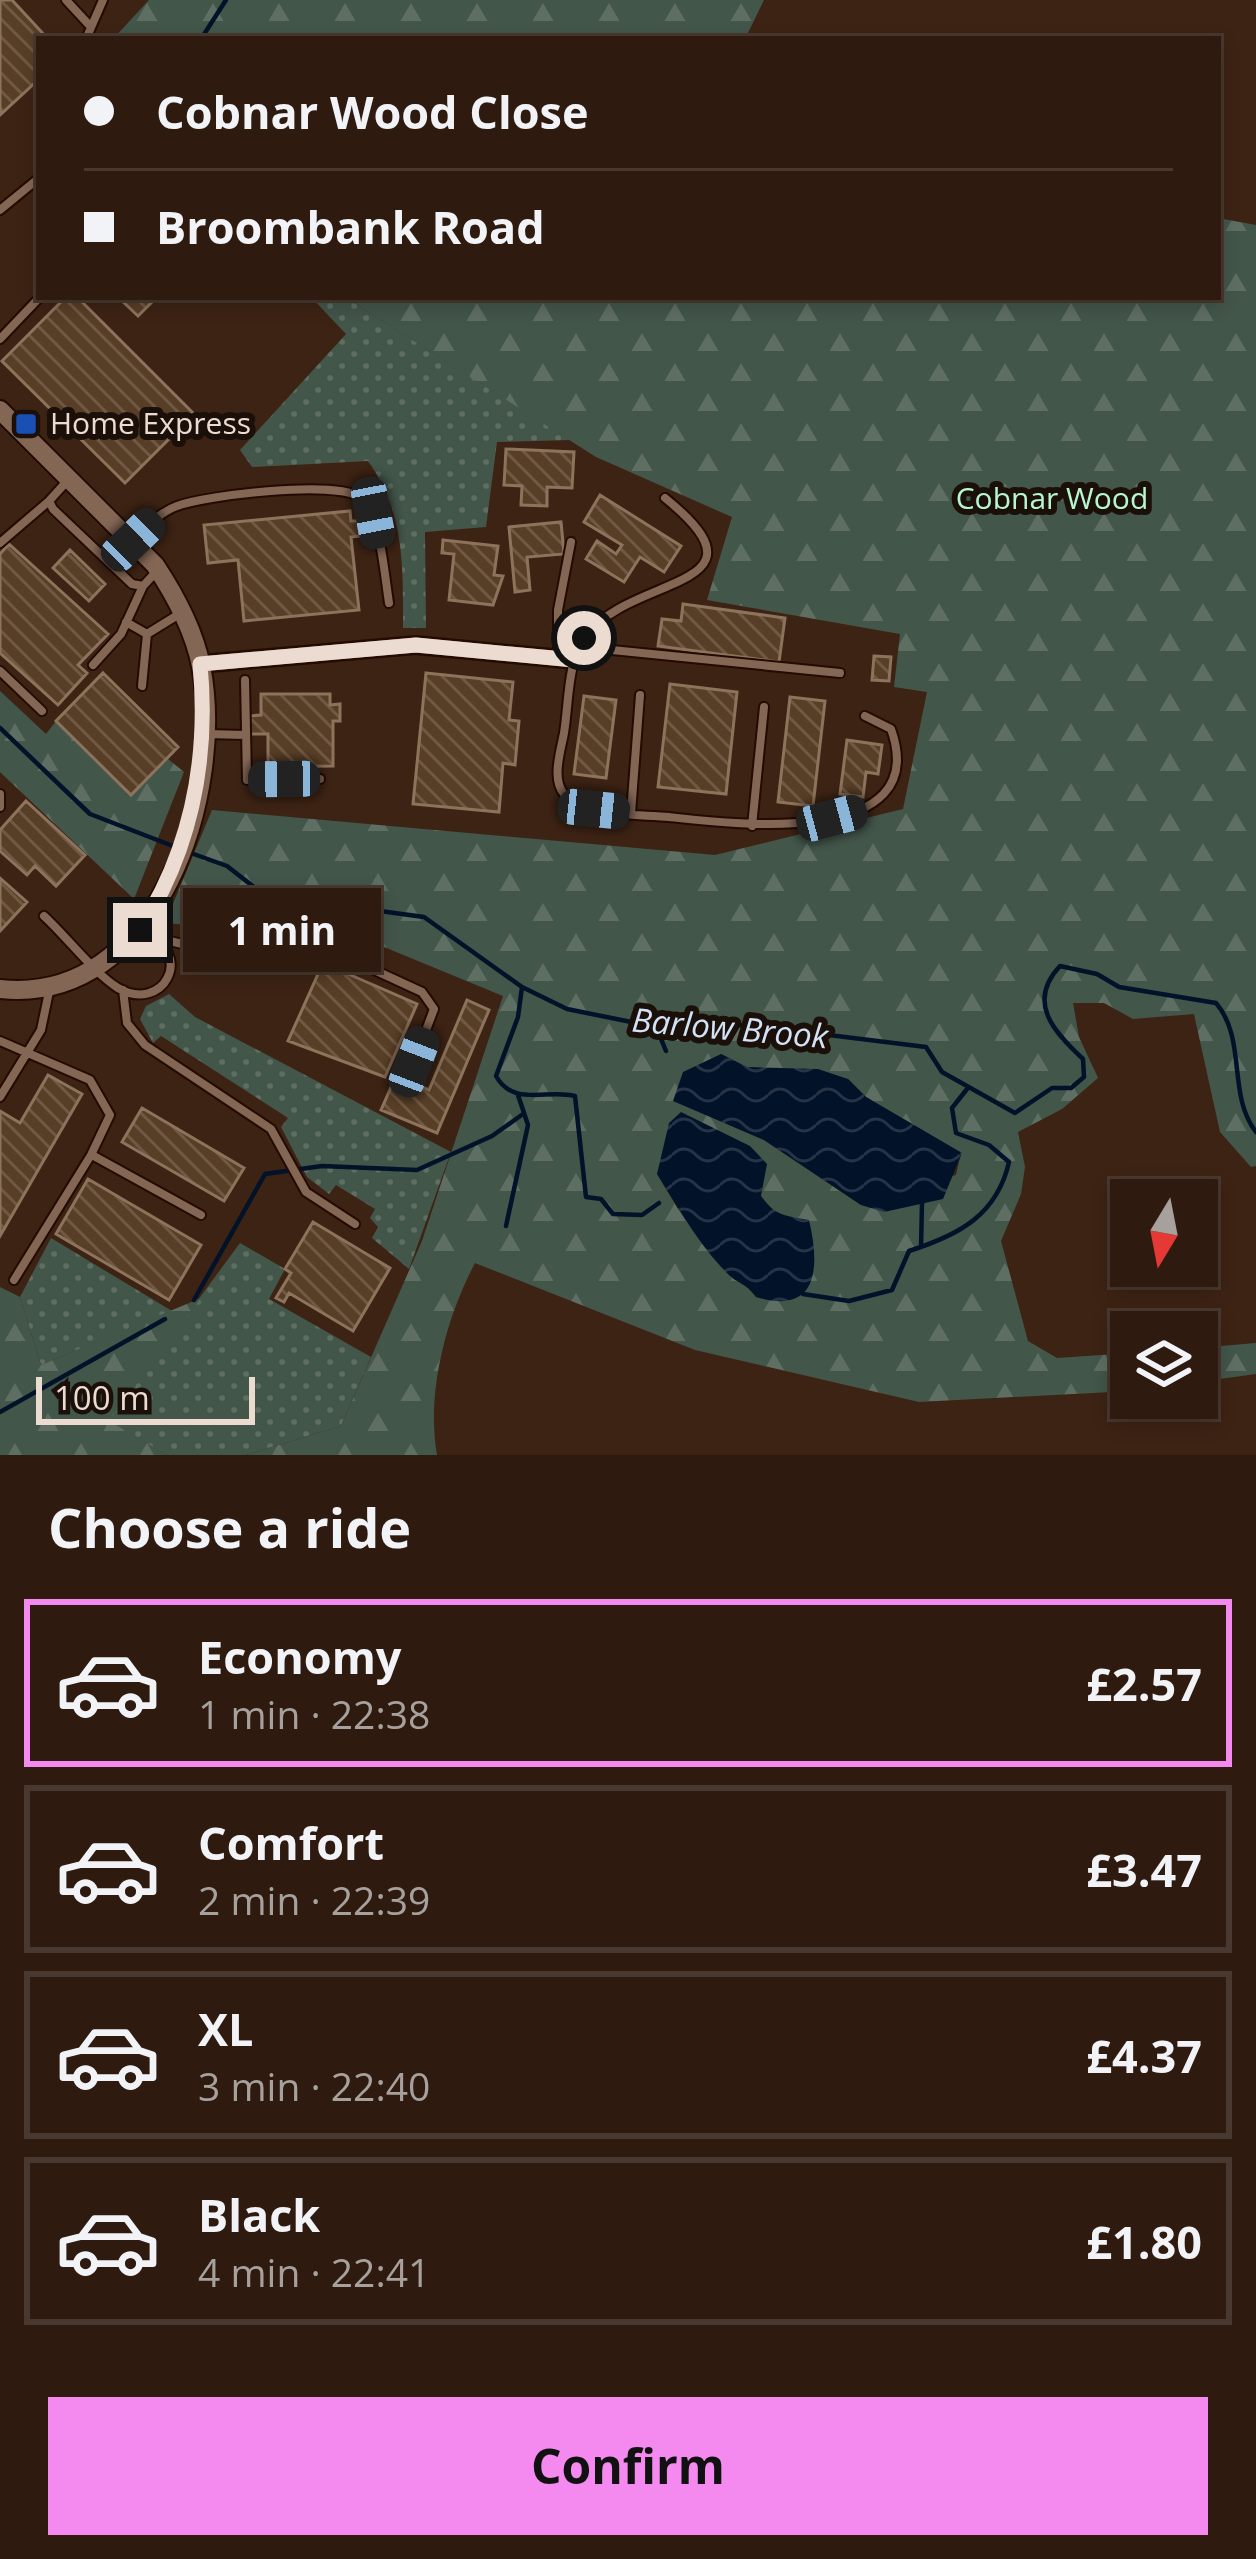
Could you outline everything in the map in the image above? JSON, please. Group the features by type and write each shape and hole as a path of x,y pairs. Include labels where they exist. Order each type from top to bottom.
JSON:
{"street":[{"path":"0,410 158,570 182,613 200,664 205,734 191,814 169,874 140,930 99,967 50,987 0,989"},
{"path":"200,664 416,645 566,659"}],"lane":[{"path":"66,0 91,27"},
{"path":"87,36 103,0"},
{"path":"0,210 36,180"},
{"path":"0,339 37,300"},
{"path":"0,543 70,478"},
{"path":"133,540 172,508 206,497 336,490 361,498 373,513 389,603"},
{"path":"566,659 601,619 633,598 681,582 705,564 710,548 704,529 665,498"},
{"path":"50,501 132,584 143,586"},
{"path":"571,542 558,610 566,659 557,782 577,805 752,826 809,825 855,812 896,774 899,751 891,729 865,716"},
{"path":"93,664 158,570"},
{"path":"147,634 182,613"},
{"path":"126,622 147,634"},
{"path":"142,686 147,634"},
{"path":"566,659 602,649 840,673"},
{"path":"0,671 42,711"},
{"path":"244,680 248,780 320,779"},
{"path":"631,813 640,695"},
{"path":"752,826 764,707"},
{"path":"205,734 246,735"},
{"path":"0,794 0,807"},
{"path":"44,916 123,990 137,996 156,991 170,976 171,955 161,939"},
{"path":"140,930 246,960 333,951 422,992 434,1009 414,1062"},
{"path":"0,1097 41,1030 50,987"},
{"path":"123,990 127,1023 145,1046 271,1129 306,1192 355,1224"},
{"path":"0,1041 90,1080 108,1105 105,1130 92,1155 14,1280"},
{"path":"92,1155 201,1215"}],"green space":[{"path":"149,0 764,0 746,36 116,36"},
{"name":"Cobnar Wood","path":"1221,219 1256,225 1256,1166 1251,1167 1220,1132 1194,1014 1133,1019 1104,1003 1073,1003 1079,1037 1098,1078 1062,1109 1018,1132 1025,1167 1021,1194 1001,1241 1028,1341 1057,1358 1110,1354 1110,1392 919,1402 695,1350 475,1263 455,1307 441,1356 434,1407 437,1455 246,1455 341,1426 422,1241 503,996 367,940 165,923 212,810 715,855 903,809 927,692 894,687 900,634 707,600 732,517 596,457 350,300 1221,300","holes":["721,1054 747,1067 848,1079 866,1097 961,1153 956,1175 861,1205 764,1140 674,1101","657,1174 761,1196 777,1215 756,1297 678,1209"]},
{"path":"314,300 350,300 570,440 497,442 486,527 425,532 426,628 403,628 402,562 395,520 368,461 252,467 240,450 346,334"},
{"path":"0,691 46,734 56,721 131,794 167,758 184,772 134,899 0,772"},
{"path":"169,994 195,1017 451,1152 409,1269 372,1238 378,1227 370,1218 375,1209 336,1185 329,1194 307,1177 281,1127 288,1118 161,1036 153,1043 140,1019 146,1006"},
{"path":"51,1238 172,1311 41,1365 20,1297"},
{"path":"240,1243 285,1269 269,1299 371,1357 341,1426 246,1455 167,1455 108,1422"},
{"path":"0,1287 20,1297 41,1365 201,1298 109,1421 167,1455 0,1455"},
{"path":"1256,1343 1256,1374 1218,1379 1218,1346"}],"water":[{"path":"721,1054 747,1067 818,1069 848,1079 866,1097 962,1153 943,1199 884,1212 861,1205 764,1140 673,1101 683,1072"},
{"path":"681,1112 750,1146 767,1164 761,1196 766,1203 782,1214 809,1220 814,1270 803,1293 777,1301 756,1297 727,1273 689,1225 657,1174 669,1123"}],"building":[{"path":"0,0 12,0 45,36 36,36 36,82 0,115"},
{"path":"63,300 80,300 194,414 125,483 2,361"},
{"path":"121,300 154,300 138,316"},
{"path":"506,449 574,452 572,488 547,487 547,506 521,505 522,486 504,485"},
{"path":"600,495 681,546 664,572 640,557 624,582 586,559 597,541 616,554 622,545 584,522"},
{"path":"350,511 351,521 358,521 360,536 351,537 359,610 244,621 238,560 208,563 204,525"},
{"path":"561,522 564,554 527,557 530,590 515,592 509,527"},
{"path":"443,540 498,546 494,575 503,576 493,605 449,600 454,554 442,553"},
{"path":"9,544 108,634 78,665 87,673 58,705 0,653 0,554"},
{"path":"70,550 105,584 89,601 53,568"},
{"path":"683,604 785,618 779,662 658,646 662,619 681,621"},
{"path":"874,656 891,657 889,681 872,680"},
{"path":"103,673 178,747 131,795 56,721"},
{"path":"426,673 513,682 509,720 519,721 515,765 503,763 499,812 413,804"},
{"path":"670,684 737,692 726,794 658,787"},
{"path":"261,694 330,694 330,705 340,704 340,721 333,721 333,766 268,767 268,734 250,734 249,716 261,715"},
{"path":"584,696 616,700 606,778 574,774"},
{"path":"790,697 825,701 813,806 778,802"},
{"path":"847,740 882,745 878,774 866,772 863,797 840,794"},
{"path":"26,801 85,855 56,886 35,866 27,875 0,851 0,830"},
{"path":"0,878 27,902 0,931"},
{"path":"323,963 417,1004 385,1077 288,1041"},
{"path":"467,1000 489,1010 437,1133 381,1110 396,1076 429,1090"},
{"path":"48,1075 82,1094 0,1236 0,1111 20,1123"},
{"path":"142,1108 244,1168 224,1201 122,1142"},
{"path":"88,1179 201,1245 169,1300 56,1234"},
{"path":"313,1222 390,1268 353,1331 289,1293 284,1302 276,1298 291,1273 285,1269"}],"waterway":[{"path":"203,36 226,0"},
{"name":"Barlow Brook","path":"0,728 90,814 178,848"},
{"name":"Barlow Brook","path":"188,852 227,866 286,912 380,911 424,917 522,987 567,1009 656,1027 747,1025 926,1047 942,1072 1015,1113 1052,1088 1071,1088 1084,1077 1083,1059 1054,1027 1045,1004 1050,979 1060,966 1097,974 1119,987 1216,1003 1231,1033 1242,1101 1256,1132"},
{"path":"522,987 518,1017 496,1076 521,1094 575,1096 586,1197 601,1199 613,1214 642,1215 659,1203"},
{"path":"657,1029 666,1051"},
{"path":"803,1294 849,1301 892,1290 909,1251 959,1230 985,1209 1009,1162 989,1145 956,1133 952,1108 967,1089"},
{"path":"506,1226 528,1125 518,1095"},
{"path":"194,1300 265,1174 322,1166 417,1170 492,1136 523,1114"},
{"path":"921,1247 922,1203"},
{"path":"0,1412 165,1319"}],"place":[{"name":"Home Express","path":"26,424"}],"route":[{"path":"140,930 169,874 204,760 206,716 200,664 416,645 574,660 584,638"}]}
